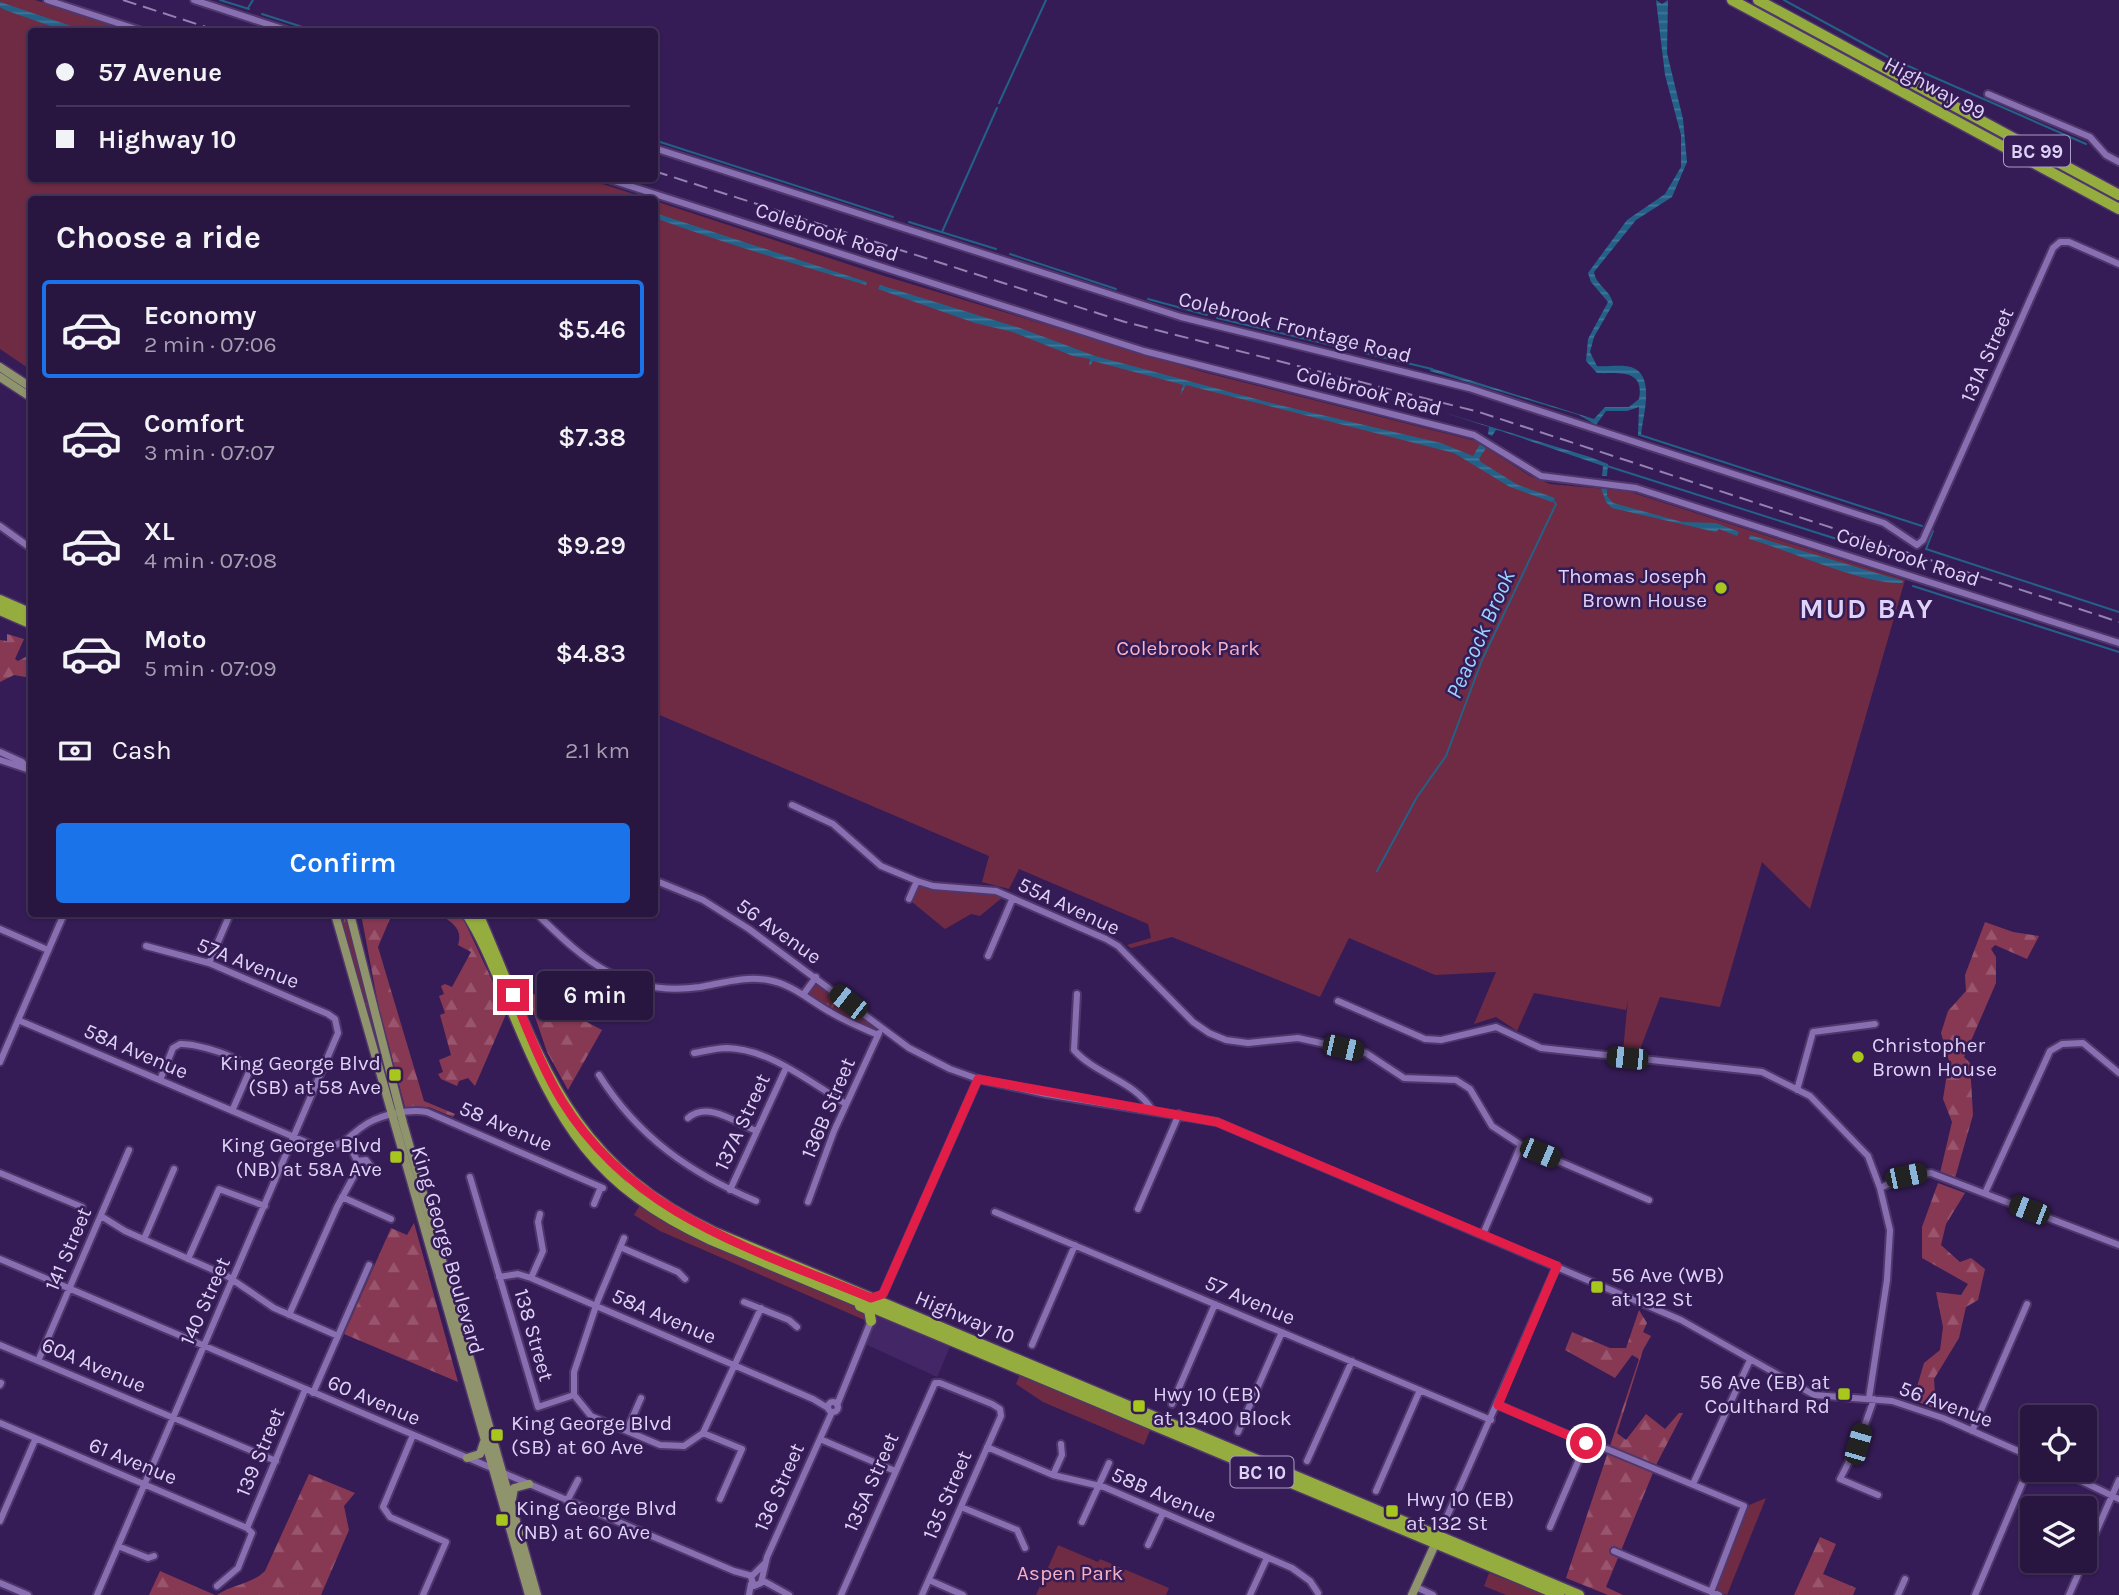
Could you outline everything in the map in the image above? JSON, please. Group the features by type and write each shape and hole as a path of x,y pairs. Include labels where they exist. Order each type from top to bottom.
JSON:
{"highway":[{"name":"Highway 99","path":"1732,0 2119,209"},
{"name":"Highway 99","path":"1758,0 2119,195"},
{"path":"0,600 28,612"},
{"path":"0,610 28,622"},
{"name":"Highway 10","path":"468,917 548,1094 569,1129 601,1165 639,1199 674,1222 800,1277 1437,1541 1579,1595"},
{"name":"Highway 10","path":"479,917 546,1071 574,1119 605,1158 643,1192 681,1217 1559,1595"},
{"path":"800,1277 815,1287 867,1308 871,1321 879,1314 887,1313"},
{"path":"871,1298 883,1294 887,1301 945,1326 951,1332"}],"main road":[{"path":"0,367 28,385"},
{"path":"0,377 28,395"},
{"name":"King George Boulevard","path":"336,917 396,1114 498,1471 529,1595"},
{"name":"King George Boulevard","path":"351,917 396,1114 485,1439 512,1505 537,1595"},
{"path":"467,1458 480,1454 485,1439"},
{"path":"512,1505 514,1488 529,1484"},
{"path":"1414,1591 1437,1541"}],"street":[{"path":"47,0 133,28"},
{"path":"194,0 280,28"},
{"path":"1988,94 2096,140 2106,155 2119,162"},
{"name":"Colebrook Frontage Road","path":"658,149 1181,317 1469,388 1884,523 1902,532 1914,544 1922,542"},
{"name":"Colebrook Road","path":"616,182 1144,351 1474,435 1541,476 1636,488 2119,643"},
{"name":"131A Street","path":"1922,542 2053,248 2060,242 2069,242 2119,264"},
{"path":"0,526 28,546"},
{"path":"0,752 22,762 28,768"},
{"path":"0,760 28,770"},
{"name":"55A Avenue","path":"792,805 833,824 881,866 933,886 988,890 1118,946 1193,1023 1209,1033 1226,1040 1248,1043 1298,1038 1366,1054 1404,1078 1456,1080 1470,1089 1492,1126 1521,1145 1649,1200"},
{"path":"909,899 917,881"},
{"name":"56 Avenue","path":"658,882 703,900 749,929 926,1058 978,1079 1217,1122 1275,1144 1681,1320 1814,1395 1892,1401 1972,1431 2020,1453"},
{"path":"988,957 1012,900"},
{"path":"0,1062 63,917"},
{"path":"209,963 229,917"},
{"path":"540,917 595,966 633,984 670,990 743,979 769,981 803,995 878,1035"},
{"path":"0,929 48,950"},
{"name":"57A Avenue","path":"146,946 209,963 335,1019"},
{"path":"803,995 816,977"},
{"path":"1077,995 1074,1050 1093,1068 1143,1095 1152,1110"},
{"path":"1338,1002 1425,1039 1441,1040 1496,1027 1541,1048 1762,1072 1810,1096 1868,1156 1880,1188 1890,1230 1887,1280 1872,1398 1858,1444 1840,1479 1878,1494"},
{"name":"140 Street","path":"97,1595 338,1038 335,1019"},
{"name":"58A Avenue","path":"18,1020 320,1148 348,1141 367,1124 396,1114"},
{"path":"1797,1090 1812,1032 1875,1024"},
{"name":"136B Street","path":"808,1202 846,1104 882,1028"},
{"path":"1985,1193 2050,1051 2062,1044 2083,1043 2119,1073"},
{"path":"160,1080 173,1048 180,1044 208,1048 247,1065 249,1072 232,1111"},
{"path":"694,1053 726,1048 748,1051 786,1068 846,1104"},
{"name":"137A Street","path":"730,1190 786,1068"},
{"path":"598,1075 614,1099 652,1140 678,1161 756,1201"},
{"path":"883,1294 978,1079"},
{"name":"58 Avenue","path":"396,1114 414,1110 427,1112 602,1187 594,1204"},
{"path":"688,1118 698,1110 708,1110 756,1131"},
{"path":"1138,1209 1179,1114"},
{"path":"289,1315 357,1165 348,1141"},
{"path":"1483,1234 1521,1145"},
{"name":"141 Street","path":"38,1361 129,1150"},
{"path":"144,1239 174,1169"},
{"path":"1880,1188 1906,1176 1924,1172 2119,1245"},
{"path":"0,1173 82,1208"},
{"path":"470,1177 499,1276"},
{"path":"188,1259 220,1188 265,1206"},
{"path":"342,1197 391,1219"},
{"name":"57 Avenue","path":"995,1212 1491,1420"},
{"name":"138 Street","path":"531,1278 543,1251 538,1222 540,1214"},
{"path":"102,1216 144,1239 234,1280 289,1315 338,1336"},
{"path":"624,1238 596,1306 574,1372 574,1395 592,1416 660,1445 684,1446 703,1433 761,1308"},
{"path":"1032,1345 1075,1245"},
{"path":"620,1247 678,1272 685,1279"},
{"name":"60 Avenue","path":"0,1259 789,1595"},
{"name":"139 Street","path":"217,1586 238,1568 276,1461 338,1336 369,1265"},
{"path":"1437,1541 1557,1266"},
{"name":"58A Avenue","path":"499,1276 519,1274 531,1278 831,1407"},
{"name":"138 Street","path":"499,1276 538,1407 574,1395"},
{"path":"744,1302 789,1320 797,1327"},
{"path":"1172,1404 1215,1304"},
{"path":"1972,1431 2026,1304"},
{"name":"136 Street","path":"750,1595 871,1321"},
{"path":"1238,1432 1282,1332"},
{"name":"60A Avenue","path":"0,1345 276,1461"},
{"path":"1693,1484 1750,1360"},
{"path":"1307,1461 1352,1361"},
{"name":"135A Street","path":"841,1595 935,1383 1000,1409"},
{"path":"1376,1490 1420,1390"},
{"path":"627,1430 641,1398"},
{"path":"1498,1405 1586,1443 1742,1504 1745,1508 1711,1592"},
{"name":"135 Street","path":"922,1595 1001,1416 1000,1409"},
{"name":"61 Avenue","path":"0,1423 249,1531"},
{"path":"703,1433 742,1449 720,1499"},
{"path":"413,1436 383,1504 384,1511 444,1541 423,1595"},
{"path":"820,1439 895,1471"},
{"path":"0,1521 35,1440"},
{"path":"1550,1527 1586,1443"},
{"path":"1054,1475 1062,1455 1060,1444"},
{"name":"58B Avenue","path":"987,1447 1054,1475 1098,1485 1267,1558 1300,1573 1321,1593"},
{"path":"1082,1522 1109,1463"},
{"path":"567,1500 578,1480"},
{"path":"2097,1530 2119,1480"},
{"path":"1975,1595 2022,1482"},
{"path":"2084,1482 2119,1499"},
{"path":"961,1507 1017,1530 1025,1548"},
{"path":"1148,1545 1163,1513"},
{"path":"118,1546 148,1558 154,1556"},
{"path":"1614,1551 1719,1595"},
{"path":"1250,1595 1267,1558"},
{"path":"2069,1595 2078,1573"},
{"path":"1898,1595 1905,1579"},
{"path":"929,1580 963,1595"},
{"path":"0,1583 28,1595"},
{"path":"1414,1591 1433,1595"}],"shaded area":[{"path":"878,1310 952,1342 937,1377 863,1343"}],"green space":[{"path":"0,0 35,0 123,28 28,28 28,182 596,182 640,196 28,196 28,368 0,349"},
{"name":"Colebrook Park","path":"658,202 881,275 1203,372 1476,441 1530,476 1550,484 1627,491 1905,580 1810,909 1762,862 1720,1007 1660,997 1639,1052 1623,1051 1628,999 1626,1010 1534,993 1517,1031 1496,1017 1474,1024 1496,972 1435,975 1349,938 1320,997 1172,937 1131,948 1127,945 1151,938 1148,924 1019,869 1009,889 982,882 989,856 658,714"},
{"path":"7,634 24,639 15,659 18,661 28,656 28,677 14,675 0,682 0,640 7,641"},
{"path":"916,883 1003,897 980,916 971,914 945,929 912,902"},
{"path":"339,917 348,917 382,1048 377,1048"},
{"path":"362,917 391,917 378,947 424,1101 455,1114 453,1117 429,1107 405,1107 378,1004"},
{"path":"443,917 462,917 507,1012 475,1086 468,1078 459,1081 457,1086 441,1079 438,1074 443,1072 439,1060 451,1055 440,1015 445,1013 439,996 444,994 441,986 445,984 452,987 471,952 458,945 458,931"},
{"path":"1985,922 2013,932 2039,936 2027,959 1995,945 1991,949 1996,957 1996,983 1964,1057 1970,1063 1973,1115 1955,1178 1940,1173 1952,1122 1943,1099 1949,1061 1941,1033 1948,1011 1966,991 1965,975"},
{"path":"817,982 877,1028 874,1031 807,995"},
{"path":"526,990 602,1030 568,1090 547,1052"},
{"path":"1938,1183 1965,1193 1946,1224 1941,1245 1960,1262 1971,1258 1985,1269 1978,1300 1966,1307 1959,1338 1934,1379 1936,1409 1913,1400 1924,1363 1940,1350 1943,1327 1936,1292 1961,1295 1968,1284 1922,1258 1922,1227"},
{"path":"640,1205 862,1309 868,1314 869,1322 660,1231 634,1215"},
{"path":"414,1223 458,1382 344,1334 391,1228 407,1235"},
{"path":"1639,1310 1647,1323 1643,1332 1651,1336 1643,1350 1617,1433 1626,1440 1646,1414 1665,1429 1679,1413 1683,1413 1657,1463 1606,1587 1623,1595 1608,1595 1566,1578 1639,1359 1632,1355 1615,1378 1565,1350 1572,1332 1610,1348 1626,1348"},
{"path":"1021,1372 1151,1428 1144,1445 1043,1402 1016,1384"},
{"path":"309,1474 355,1493 344,1506 349,1530 321,1595 217,1595 254,1579 265,1571"},
{"path":"1766,1498 1727,1595 1713,1591 1747,1506"},
{"path":"1820,1537 1836,1544 1823,1574 1856,1588 1853,1595 1794,1595"},
{"name":"Aspen Park","path":"1058,1545 1098,1562 1100,1559 1169,1588 1166,1595 1036,1595"},
{"path":"160,1571 215,1595 149,1595"},
{"path":"1489,1573 1546,1595 1506,1595 1484,1586"}],"water":[{"path":"1656,0 1662,4 1668,0 1667,53 1683,119 1687,162 1672,197 1636,220 1594,272 1613,304 1594,337 1590,352 1597,366 1631,367 1639,371 1643,378 1646,396 1641,435 1638,436 1639,407 1627,411 1606,411 1596,425 1579,415 1430,371 1431,368 1594,419 1605,407 1629,407 1639,399 1640,389 1634,377 1621,373 1597,373 1586,361 1588,339 1608,302 1591,282 1588,273 1627,220 1665,194 1681,167 1681,135 1665,75"},
{"path":"0,2 77,28 56,28 0,7"},
{"path":"658,214 867,282 866,285 658,219"},
{"path":"880,285 1020,328 1095,356 1279,405 1441,443 1473,456 1480,444 1486,448 1479,459 1481,462 1518,485 1555,498 1552,502 1510,487 1454,453 1186,385 1180,396 1183,385 1093,361 1089,367 1090,359 1073,356 1013,332 975,323 878,289"},
{"path":"1442,412 1590,457 1608,464 1607,476 1602,476 1603,466 1501,431 1496,430 1492,436 1488,434 1489,427"},
{"path":"1601,488 1607,488 1607,496 1613,503 1682,522 1716,523 1739,532 1737,536 1719,529 1716,532 1612,508 1606,502"},
{"path":"1750,535 1903,581 1885,582 1847,573 1749,539"}],"waterway":[{"path":"220,0 249,9"},
{"path":"248,8 253,0"},
{"path":"999,103 1046,0"},
{"path":"1784,0 1890,58 2086,144"},
{"path":"262,14 306,28"},
{"path":"942,232 997,108"},
{"path":"658,141 893,217"},
{"path":"909,222 996,249"},
{"path":"1010,254 1116,289"},
{"path":"1148,299 1207,315"},
{"path":"1217,318 1352,350"},
{"path":"1365,353 1432,369"},
{"path":"1640,435 1922,526"},
{"path":"1607,466 1906,561"},
{"name":"Peacock Brook","path":"1377,871 1417,797 1446,756 1482,660 1556,504 1553,500"},
{"path":"1933,531 1926,549 2119,612"},
{"path":"1913,586 2119,652"}],"railway":[{"path":"123,0 209,28"},
{"path":"658,172 1125,322 1479,412 2119,622"}],"place":[{"name":"Thomas Joseph Brown House","path":"1721,588"},
{"name":"Christopher Brown House","path":"1858,1057"},
{"name":"King George Blvd (SB) at 58 Ave","path":"395,1075"},
{"name":"King George Blvd (NB) at 58A Ave","path":"396,1157"},
{"name":"56 Ave (WB) at 132 St","path":"1597,1287"},
{"name":"56 Ave (EB) at Coulthard Rd","path":"1844,1394"},
{"name":"Hwy 10 (EB) at 13400 Block","path":"1139,1406"},
{"name":"King George Blvd (SB) at 60 Ave","path":"497,1435"},
{"name":"Hwy 10 (EB) at 132 St","path":"1392,1511"},
{"name":"King George Blvd (NB) at 60 Ave","path":"502,1520"}],"district":[{"name":"MUD BAY","path":"1867,608"}],"route":[{"path":"513,995 561,1099 589,1140 624,1176 659,1204 681,1217 871,1298 883,1294 978,1079 1046,1094 1217,1122 1275,1144 1557,1266 1498,1405 1586,1443"}]}
